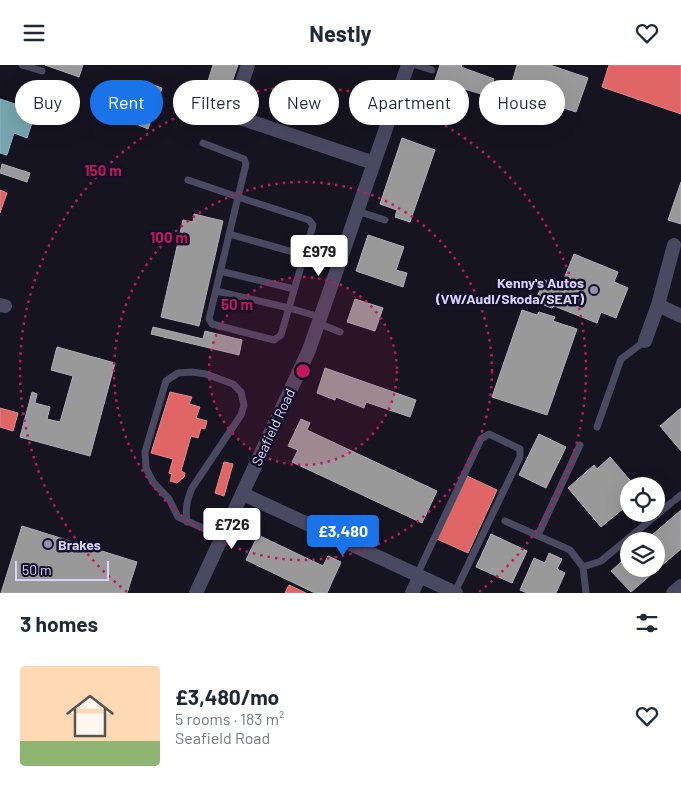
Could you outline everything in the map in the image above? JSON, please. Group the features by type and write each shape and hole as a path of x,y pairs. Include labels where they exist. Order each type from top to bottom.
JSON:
{"street":[{"path":"248,65 232,115 374,163"},
{"name":"Seafield Road","path":"403,80 408,65"},
{"name":"Seafield Road","path":"196,593 309,350 387,125"},
{"path":"645,341 658,305 674,245"},
{"path":"658,305 681,315"},
{"path":"243,494 456,593"},
{"path":"412,593 418,575"},
{"path":"673,593 681,586"}],"lane":[{"path":"22,65 42,71"},
{"path":"416,65 432,70"},
{"path":"188,180 238,197 309,220 313,225 281,335 274,340 212,324 209,319 220,271 238,197 246,164 244,159 203,143"},
{"path":"357,211 385,221"},
{"path":"229,234 304,255"},
{"path":"220,271 294,289"},
{"path":"216,291 289,308 340,331"},
{"path":"597,427 621,359 645,341"},
{"path":"187,522 186,505 192,488 241,415 244,405 240,392 233,384 206,374 192,372 178,373 166,381 145,452 146,468 153,482 169,499 178,517 187,522 223,537"},
{"path":"418,575 481,439 489,435 520,449 520,457 456,593"},
{"path":"538,535 580,445"},
{"path":"583,567 601,561 681,495"},
{"path":"505,521 570,550 583,567 586,593"}],"building: Shops":[{"path":"609,65 681,65 681,114 602,87"},
{"path":"0,190 7,193 0,213"},
{"path":"170,392 192,397 189,404 200,407 196,418 207,421 205,429 201,428 198,438 191,436 181,471 185,473 184,477 177,483 170,481 172,474 169,473 173,459 151,453"},
{"path":"0,408 18,413 13,431 0,427"},
{"path":"224,462 233,464 224,496 215,493"},
{"path":"467,476 497,490 468,553 437,539"},
{"path":"289,585 306,593 285,593"}],"building: Public":[{"path":"0,99 15,104 15,125 31,125 27,138 14,133 7,155 0,153"}],"building: Industry":[{"path":"45,65 83,65 79,77"},
{"path":"213,65 238,65 233,80 208,80"},
{"path":"440,65 462,65 461,67 494,79 479,80 479,93 469,90 469,80 435,80"},
{"path":"517,65 550,65 588,78 576,112 565,108 565,80 513,80"},
{"path":"139,125 149,125 148,129"},
{"path":"402,138 435,150 410,222 395,217 397,210 380,204"},
{"path":"2,164 30,173 27,182 0,173"},
{"path":"681,182 681,224 668,220"},
{"path":"194,214 223,221 199,326 161,317 183,220 193,222"},
{"path":"368,235 404,247 396,270 407,273 403,287 356,271"},
{"name":"Kenny's Autos (VW/Audi/Skoda/SEAT)","path":"574,254 618,272 614,282 628,288 616,318 601,312 597,323 554,306 552,308 535,302 544,280 555,284 553,288 559,291"},
{"path":"355,299 383,308 375,331 347,322"},
{"path":"522,310 537,315 539,312 555,317 553,321 577,329 547,415 492,397"},
{"path":"153,327 203,339 205,331 242,340 239,355 151,334"},
{"path":"57,347 115,363 90,456 20,437 32,392 37,394 35,403 50,407 47,419 60,422 73,376 51,370"},
{"path":"325,368 416,400 410,417 366,402 364,408 336,397 335,400 317,393"},
{"path":"681,408 681,451 660,426"},
{"path":"301,419 310,423 307,430 437,491 422,523 292,462 298,450 288,446"},
{"path":"539,434 566,447 546,488 519,475"},
{"path":"610,457 627,477 620,477 620,511 601,527 568,488 594,465 597,469"},
{"path":"681,510 681,549 665,563 665,532 655,532"},
{"name":"Brakes","path":"22,526 137,562 127,593 1,593"},
{"path":"491,534 527,551 512,583 476,567"},
{"path":"258,535 323,566 328,556 341,562 327,593 315,593 246,560"},
{"path":"549,553 562,559 557,569 565,573 556,593 527,593 520,590 534,558 545,563"},
{"path":"620,563 620,577 648,577 631,592 611,571"}],"place":[{"name":"Kenny's Autos (VW/Audi/Skoda/SEAT)","path":"594,290"},
{"name":"Brakes","path":"48,544"}]}
